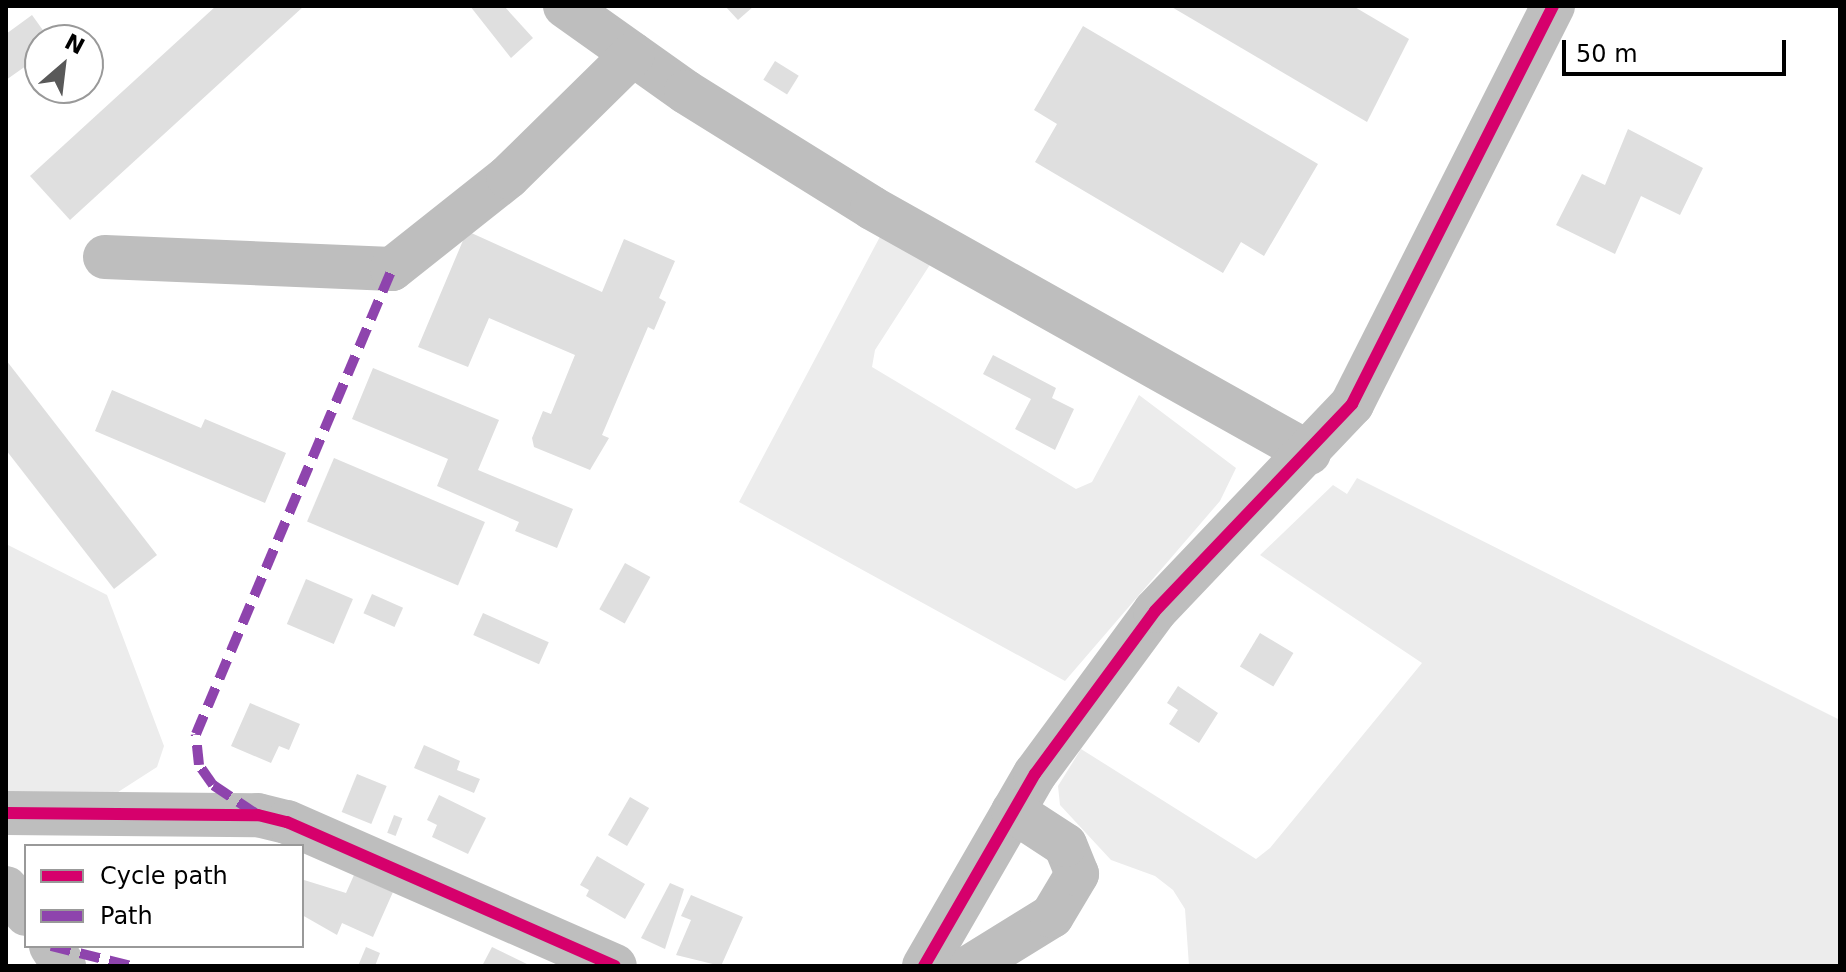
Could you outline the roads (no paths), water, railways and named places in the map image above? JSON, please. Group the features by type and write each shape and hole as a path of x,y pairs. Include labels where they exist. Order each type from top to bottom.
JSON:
{"street":[{"path":"565,6 633,54 872,208 1309,453"},
{"path":"924,966 1013,811 1155,611 1309,453 1352,404 1553,6"},
{"path":"105,257 392,269 508,177 633,54"},
{"path":"971,966 1052,916 1077,874 1065,845 1013,811"},
{"path":"6,813 258,815 287,822 615,966"},
{"path":"6,888 24,911"},
{"path":"52,948 64,966"}]}
